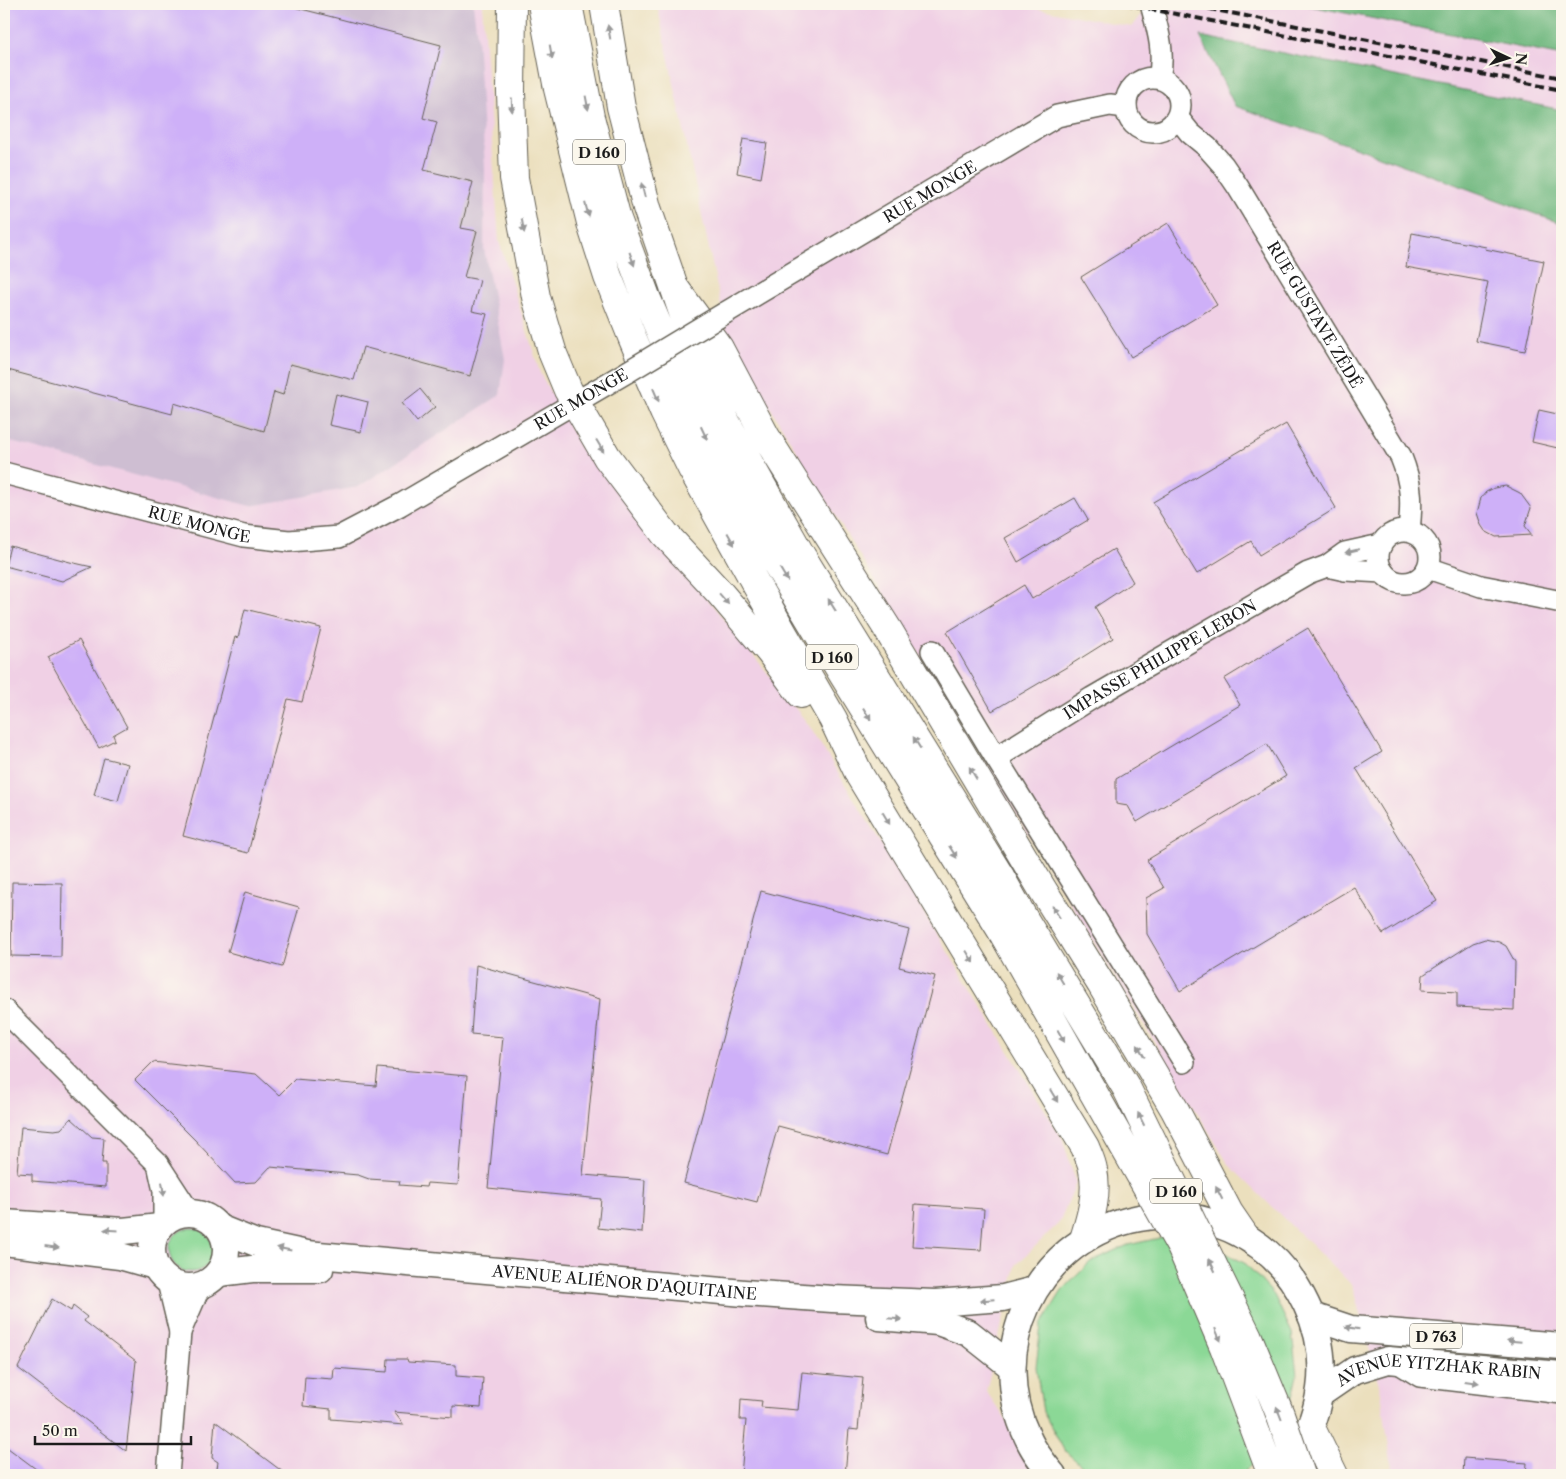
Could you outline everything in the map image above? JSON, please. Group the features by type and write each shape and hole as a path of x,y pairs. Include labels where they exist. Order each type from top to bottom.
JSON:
{"highway":[{"path":"512,4 511,92 514,178 536,297 553,354 575,404 607,457 665,534 719,592 770,652 831,739 860,776"},
{"path":"542,4 558,89 592,227 608,277 664,412 692,469 833,719 860,776 1085,1147 1093,1170 1094,1199 1092,1216 1084,1239"},
{"name":"D 160","path":"568,4 590,117 617,219 646,297 704,436 736,496 839,668 1131,1098 1248,1337 1280,1414 1301,1475"},
{"name":"D 160","path":"604,4 624,116 647,208 700,362 726,424 802,557 996,870 1014,926 1180,1247 1224,1347 1272,1475"},
{"path":"674,287 719,348 766,437 887,628 1176,1110 1229,1213 1244,1235"},
{"path":"1311,1428 1334,1475"}],"main road":[{"path":"4,1242 120,1256 162,1274 178,1286 189,1288 209,1279 224,1262 226,1251 224,1239 219,1228 211,1220 201,1215 190,1213 172,1217 162,1224 154,1236 152,1256 162,1274"},
{"path":"1054,1475 1040,1460 1028,1438 1019,1416 1014,1392 1012,1367 1015,1340 1022,1315 1034,1290 1056,1262 1084,1239 1114,1224 1146,1216 1180,1215 1213,1222 1244,1235 1264,1249 1283,1266 1300,1290 1312,1316 1319,1341 1322,1368 1320,1394 1311,1428 1293,1460 1280,1475"},
{"path":"4,1223 123,1231 162,1224"},
{"name":"AVENUE ALIÉNOR D'AQUITAINE","path":"219,1228 256,1243 307,1254 744,1293 935,1303 1003,1298 1034,1290"},
{"name":"AVENUE ALIÉNOR D'AQUITAINE","path":"209,1279 252,1269 307,1268 938,1322 969,1333 1012,1367"},
{"name":"AVENUE YITZHAK RABIN","path":"1312,1316 1351,1329 1562,1346"},
{"name":"AVENUE YITZHAK RABIN","path":"1320,1394 1355,1370 1394,1360 1562,1375"}],"street":[{"path":"1151,4 1159,34 1162,63 1159,78"},
{"path":"1159,78 1166,81 1178,93 1180,110 1178,118 1165,130 1156,133 1148,132 1139,129 1132,123 1126,107 1130,91 1135,84 1142,80 1159,78"},
{"name":"RUE MONGE","path":"4,473 244,536 289,541 338,537 400,505 575,404 1057,116 1110,105 1126,107"},
{"name":"RUE GUSTAVE ZÉDÉ","path":"1178,118 1190,133 1207,147 1238,187 1401,457 1411,489 1409,531"},
{"path":"1409,531 1418,534 1425,541 1429,549 1430,559 1428,568 1418,579 1403,583 1395,582 1383,572 1378,558 1380,545 1384,539 1396,532 1409,531"},
{"name":"IMPASSE PHILIPPE LEBON","path":"996,758 1092,698 1308,573 1327,566 1344,552 1380,545"},
{"path":"1327,566 1345,570 1383,572"},
{"path":"1428,568 1481,586 1562,602"},
{"path":"932,651 1184,1062"},
{"path":"4,1010 158,1164 190,1213"},
{"path":"158,1164 164,1191 162,1224"},
{"path":"162,1274 180,1332 168,1475"},
{"path":"180,1332 209,1279"},
{"path":"1394,1360 1420,1376 1562,1393"}],"shaded area":[{"path":"4,4 482,4 499,241 540,373 581,448 734,631 808,724 1062,1138 1076,1183 1059,1223 1016,1265 986,1391 1044,1475 4,1475"},
{"path":"4,4 473,4 477,37 485,168 484,249 505,359 500,395 358,487 250,506 4,440"},
{"path":"657,4 1015,4 1132,27 1150,4 1562,4 1562,1475 1393,1475 1381,1392 1352,1285 1229,1165 728,338"}],"green space":[{"path":"1300,4 1562,4 1562,56"},
{"path":"1200,36 1562,110 1562,222 1557,222 1363,150 1235,106"},
{"path":"187,1228 195,1228 207,1234 213,1250 207,1266 195,1272 187,1272 175,1266 169,1254 169,1246 175,1234"},
{"path":"1164,1237 1209,1244 1246,1264 1274,1295 1292,1333 1297,1375 1287,1419 1263,1457 1239,1475 1092,1475 1064,1450 1043,1412 1036,1367 1041,1325 1062,1291 1090,1262 1128,1245"}],"building":[{"path":"4,4 282,4 441,45 423,118 437,122 424,170 473,182 461,228 477,231 464,277 480,280 472,311 487,314 470,376 363,347 354,380 290,364 283,395 274,392 264,431 174,403 172,414 4,369"},
{"path":"743,139 767,143 761,178 737,173"},
{"path":"1168,223 1217,305 1131,357 1081,277"},
{"path":"1412,233 1486,247 1485,249 1544,261 1525,351 1476,341 1488,282 1406,267"},
{"path":"420,389 435,407 417,422 402,403"},
{"path":"336,394 368,402 361,432 329,425"},
{"path":"1539,410 1562,415 1562,449 1532,442"},
{"path":"1286,424 1336,508 1259,555 1251,541 1197,574 1153,502"},
{"path":"1506,486 1520,493 1531,508 1525,526 1532,535 1496,537 1485,531 1481,525 1477,513 1481,498 1486,492 1494,488"},
{"path":"1075,498 1088,520 1018,562 1005,538"},
{"path":"10,546 92,567 62,581 5,566"},
{"path":"1114,549 1133,582 1095,607 1113,638 992,711 947,632 1024,585 1032,599"},
{"path":"245,609 321,628 302,702 288,699 248,853 183,836 235,637 238,638"},
{"path":"1308,628 1382,752 1356,768 1437,901 1383,934 1354,887 1180,991 1147,934 1146,898 1164,888 1147,860 1286,776 1267,744 1137,822 1128,806 1116,804 1116,779 1240,705 1224,679"},
{"path":"79,640 127,727 113,735 115,740 99,748 48,657"},
{"path":"104,758 128,764 118,801 94,795"},
{"path":"12,882 62,883 61,957 11,956"},
{"path":"761,891 909,930 899,967 935,976 887,1155 778,1126 757,1202 684,1183"},
{"path":"245,892 299,907 282,967 228,952"},
{"path":"1485,939 1499,942 1506,946 1515,962 1514,1010 1457,1007 1457,992 1422,990 1423,975 1473,943"},
{"path":"476,965 600,999 583,1175 645,1180 642,1233 598,1228 601,1199 488,1188 503,1037 471,1034"},
{"path":"153,1062 256,1074 279,1095 295,1079 376,1086 378,1068 467,1076 458,1185 427,1183 426,1187 399,1185 400,1181 369,1179 358,1175 270,1167 256,1182 235,1183 135,1080"},
{"path":"71,1118 92,1137 104,1138 102,1163 106,1163 106,1187 32,1181 32,1174 17,1173 21,1127 61,1129"},
{"path":"915,1204 984,1209 981,1250 912,1246"},
{"path":"52,1299 71,1311 73,1306 87,1317 84,1321 136,1361 126,1451 18,1368"},
{"path":"388,1359 407,1359 408,1362 456,1365 456,1376 483,1378 481,1408 453,1406 453,1417 394,1412 404,1425 331,1419 331,1409 303,1406 305,1377 333,1379 334,1368 387,1372"},
{"path":"802,1372 863,1378 858,1430 849,1429 845,1475 741,1475 746,1420 740,1420 741,1399 762,1401 761,1407 798,1410"},
{"path":"215,1421 287,1475 216,1475 218,1462 212,1458"},
{"path":"4,1445 44,1475 4,1475"},
{"path":"1464,1458 1527,1463 1526,1475 1463,1475"}],"railway":[{"path":"1125,4 1562,90"},
{"path":"1185,4 1562,78"}]}
